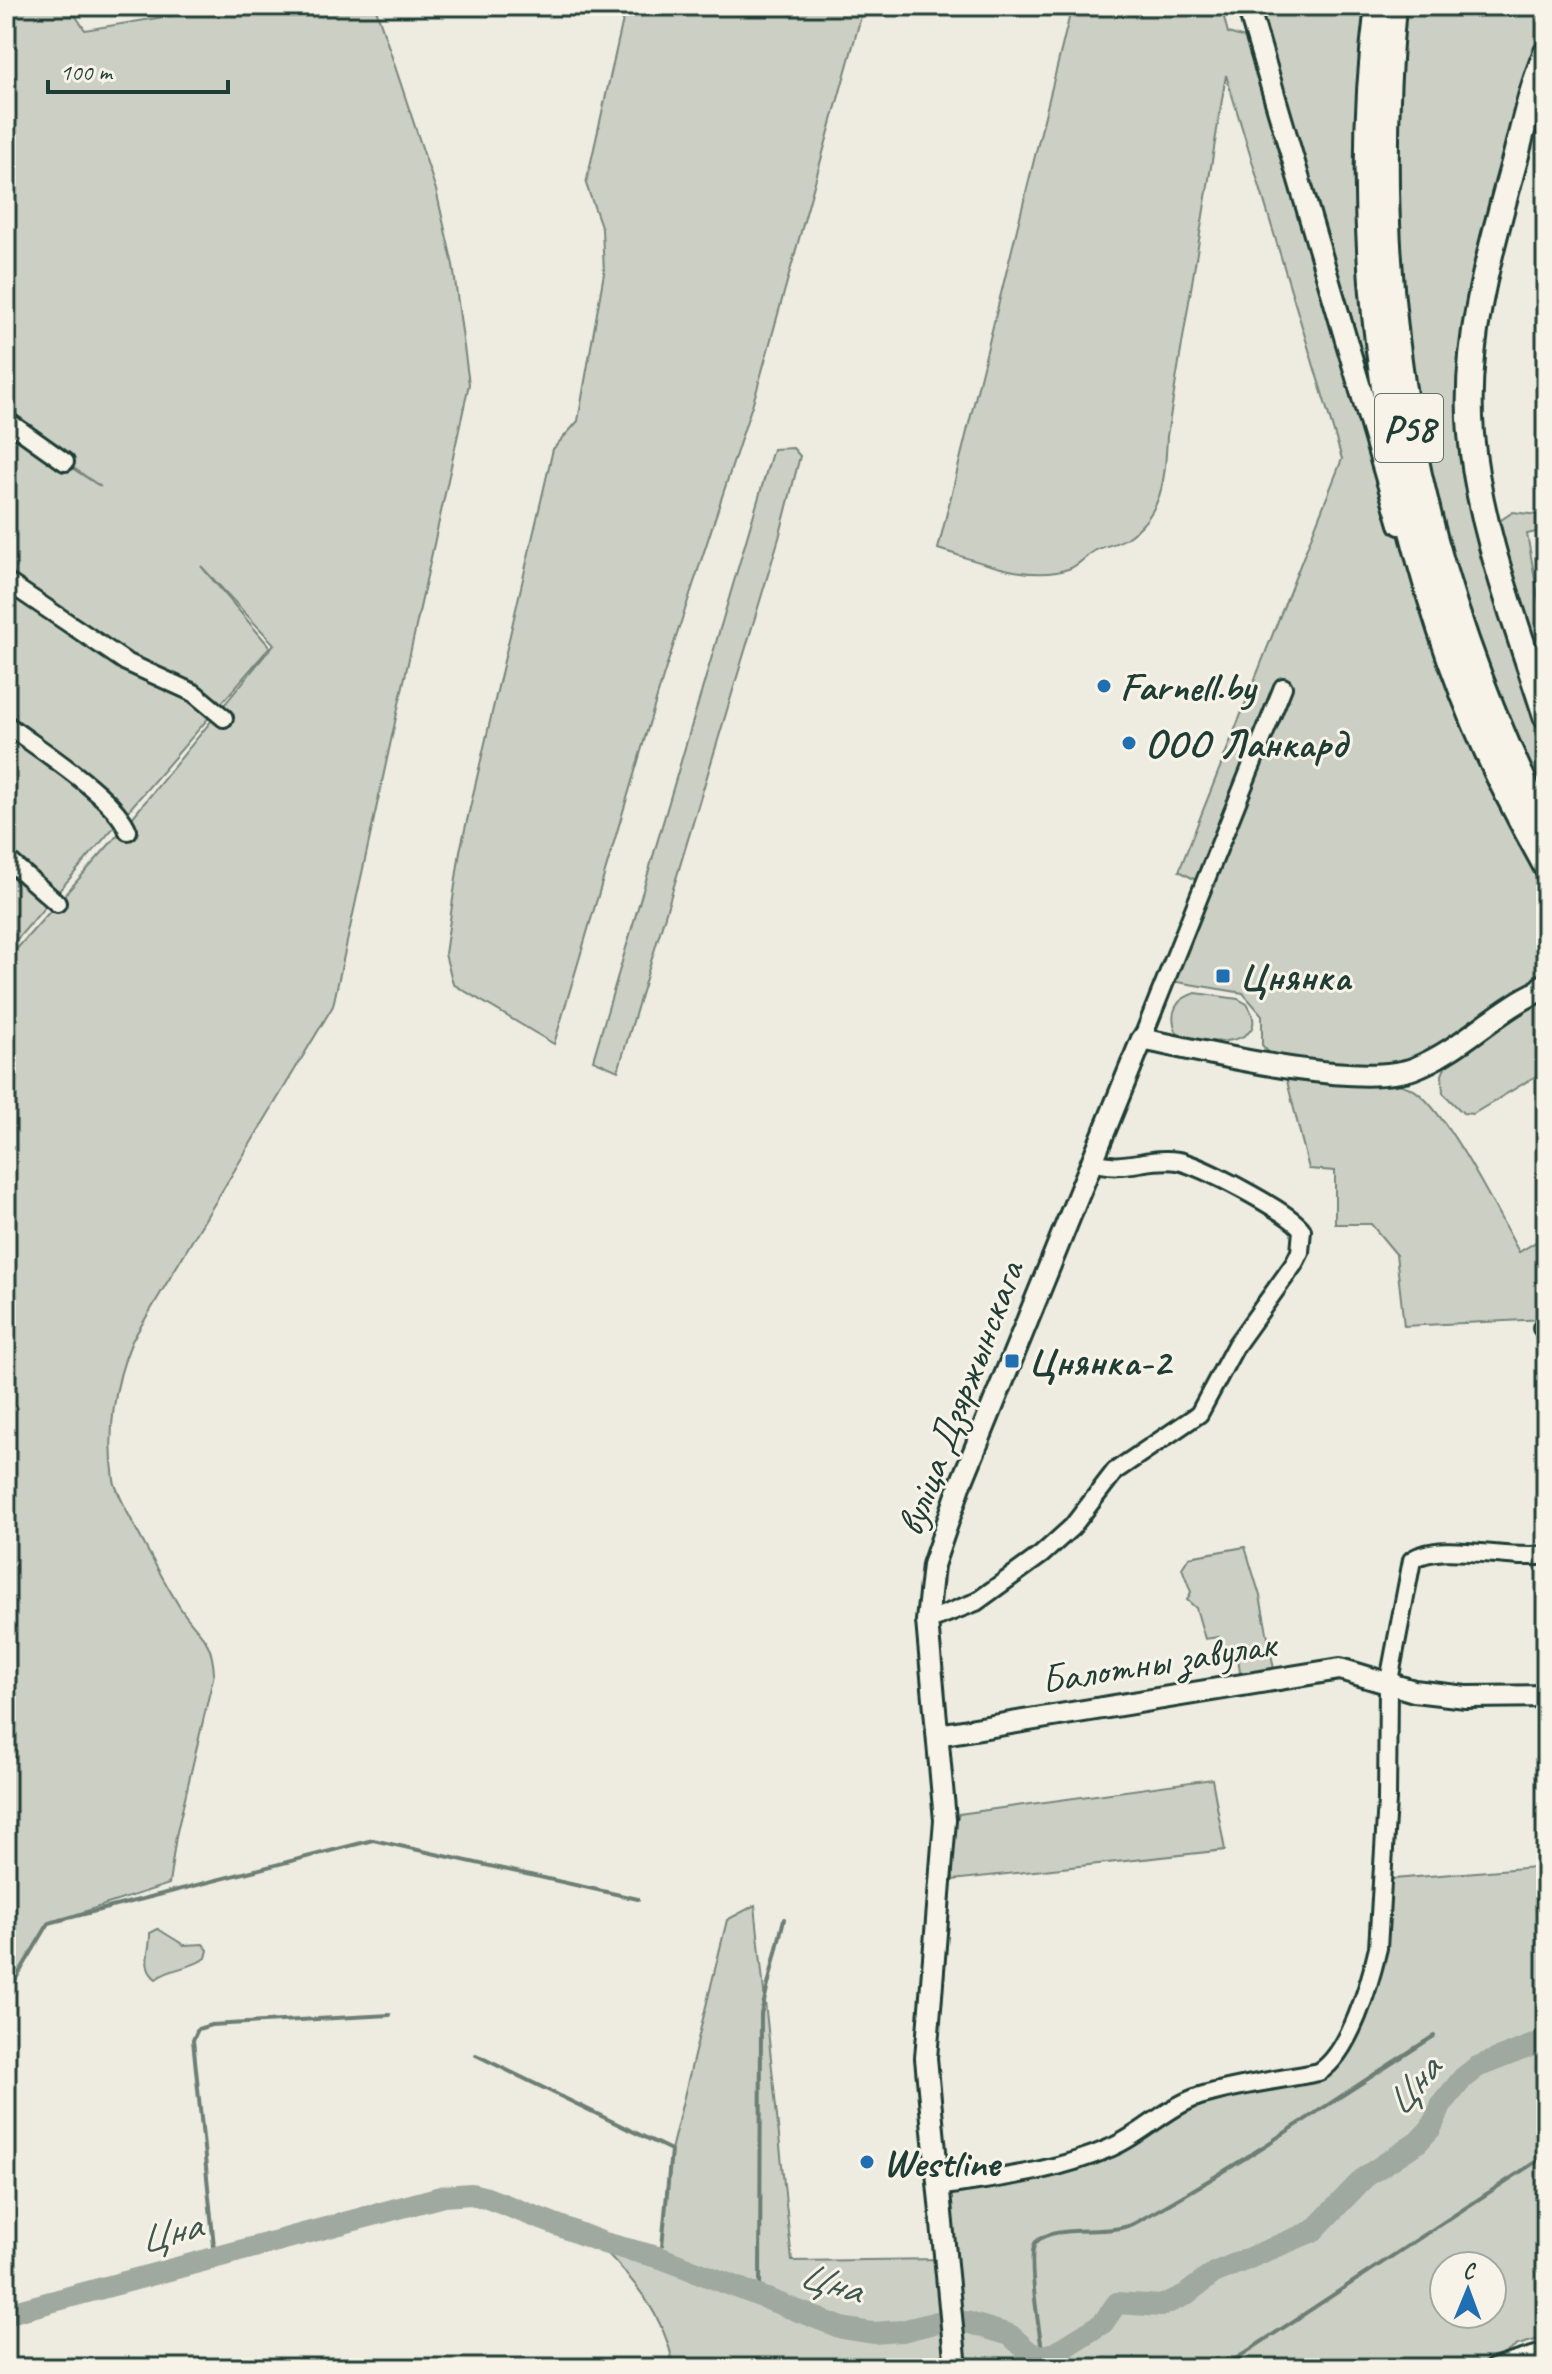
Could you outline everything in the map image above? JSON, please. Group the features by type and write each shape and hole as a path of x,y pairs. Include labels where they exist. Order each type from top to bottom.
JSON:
{"highway":[{"name":"Р58","path":"1378,6 1370,66 1366,165 1372,294 1393,441 1431,597 1487,752 1546,866"},
{"name":"Р58","path":"1393,6 1384,181 1389,292 1408,422 1445,577 1468,649 1502,734 1546,828"},
{"path":"1546,54 1498,220 1483,286 1470,399 1471,435 1490,529 1546,716"}],"main road":[{"path":"1248,6 1394,502 1431,597"},
{"path":"1142,1039 1305,1069 1395,1073 1414,1068 1444,1052 1545,987"},
{"name":"вуліца Дзяржынскага","path":"955,2362 925,2042 945,1820 927,1621 933,1565 940,1538 1142,1039"},
{"name":"Балотны завулак","path":"938,1735 1325,1670 1351,1670 1388,1686 1466,1697 1546,1696"}],"street":[{"path":"6,420 65,462"},
{"path":"6,581 126,662 194,693 224,718"},
{"name":"вуліца Дзяржынскага","path":"1142,1039 1283,687"},
{"path":"6,724 105,800 123,817 128,831"},
{"path":"6,858 57,903"},
{"path":"927,1621 976,1602 1007,1581 1063,1537 1115,1471 1189,1424 1208,1401 1236,1345 1300,1252 1302,1230 1289,1215 1190,1165 1168,1160 1108,1167 1092,1161"},
{"path":"1546,1324 1542,1328 1546,1333"},
{"path":"938,2187 1026,2174 1112,2148 1157,2117 1199,2096 1319,2072 1330,2065 1340,2051 1373,1971 1382,1880 1388,1686 1412,1560 1438,1549 1495,1557 1546,1555"},
{"path":"1493,2368 1546,2352"}],"shaded area":[{"path":"6,6 69,6 85,30 230,6 375,6 436,190 453,265 469,384 333,1006 132,1341 117,1391 111,1445 117,1490 173,1596 207,1643 213,1661 214,1674 176,1836 169,1884 49,1923 6,1995 6,961 123,829 274,644 201,566 270,647 6,952 6,425 101,487 6,421"},
{"path":"626,6 864,6 756,393 663,677 554,1044 453,984 445,954 460,851 553,449 578,421 604,273 602,229 586,184"},
{"path":"1072,6 1221,6 1228,33 1245,38 1279,133 1437,657 1475,758 1516,842 1546,881 1546,1070 1473,1114 1463,1113 1443,1093 1442,1075 1447,1062 1537,991 1413,1058 1367,1067 1274,1058 1262,1045 1262,1015 1243,993 1165,980 1205,885 1179,871 1342,459 1226,75 1167,436 1163,480 1148,518 1125,539 1096,550 1071,568 1055,572 1003,569 938,549"},
{"path":"1254,6 1366,6 1357,115 1359,224 1368,332 1383,440"},
{"path":"1404,6 1546,6 1546,30 1515,109 1459,375 1532,708 1546,744 1546,801 1479,659 1412,412 1395,214 1397,75"},
{"path":"793,448 800,456 779,538 618,1071 593,1060 773,449"},
{"path":"1513,512 1546,516 1546,530 1527,534 1539,601 1546,619 1546,697 1498,528 1501,520"},
{"path":"1196,993 1238,999 1247,1004 1253,1019 1251,1029 1243,1036 1216,1041 1177,1033 1173,1019 1176,1007 1183,999"},
{"path":"1286,1077 1398,1084 1423,1098 1454,1137 1519,1252 1546,1236 1546,1319 1404,1326 1396,1254 1371,1224 1335,1224 1335,1171 1309,1169"},
{"path":"1245,1547 1260,1596 1274,1669 1270,1675 1241,1679 1237,1650 1221,1650 1219,1637 1205,1639 1196,1608 1187,1600 1191,1592 1182,1568 1189,1557"},
{"path":"1212,1779 1225,1850 953,1880 951,1841 959,1814"},
{"path":"1546,1866 1546,2337 1518,2345 1482,2368 674,2368 670,2349 655,2314 634,2283 595,2241 661,2258 671,2150 727,1920 755,1905 792,2261 943,2259 938,2187 1093,2154 1157,2117 1330,2065 1373,1971 1382,1880"},
{"path":"158,1929 184,1945 203,1944 208,1950 206,1958 156,1979 148,1969 147,1958 150,1933"}],"waterway":[{"path":"6,1995 49,1923 373,1840 638,1899"},
{"path":"760,2296 761,2014 784,1919"},
{"path":"215,2256 193,2040 198,2029 211,2025 390,2015"},
{"path":"1045,2368 1033,2282 1036,2242 1056,2233 1112,2229 1135,2223 1249,2156 1434,2036"},
{"name":"Цна","path":"6,2314 444,2196 471,2194 604,2243 661,2258 842,2328 873,2333 902,2331 938,2322 966,2322 1010,2335 1030,2353 1043,2356 1055,2353 1103,2323 1117,2303 1161,2306 1185,2295 1214,2273 1313,2231 1365,2177 1418,2142 1431,2128 1442,2104 1463,2078 1477,2067 1546,2040"},
{"path":"476,2055 671,2150 661,2258"},
{"path":"1222,2368 1546,2155"}],"place":[{"name":"Farnell.by","path":"1104,686"},
{"name":"ООО Ланкард","path":"1129,743"},
{"name":"Цнянка","path":"1223,976"},
{"name":"Цнянка-2","path":"1012,1361"},
{"name":"Westline","path":"867,2162"}]}
